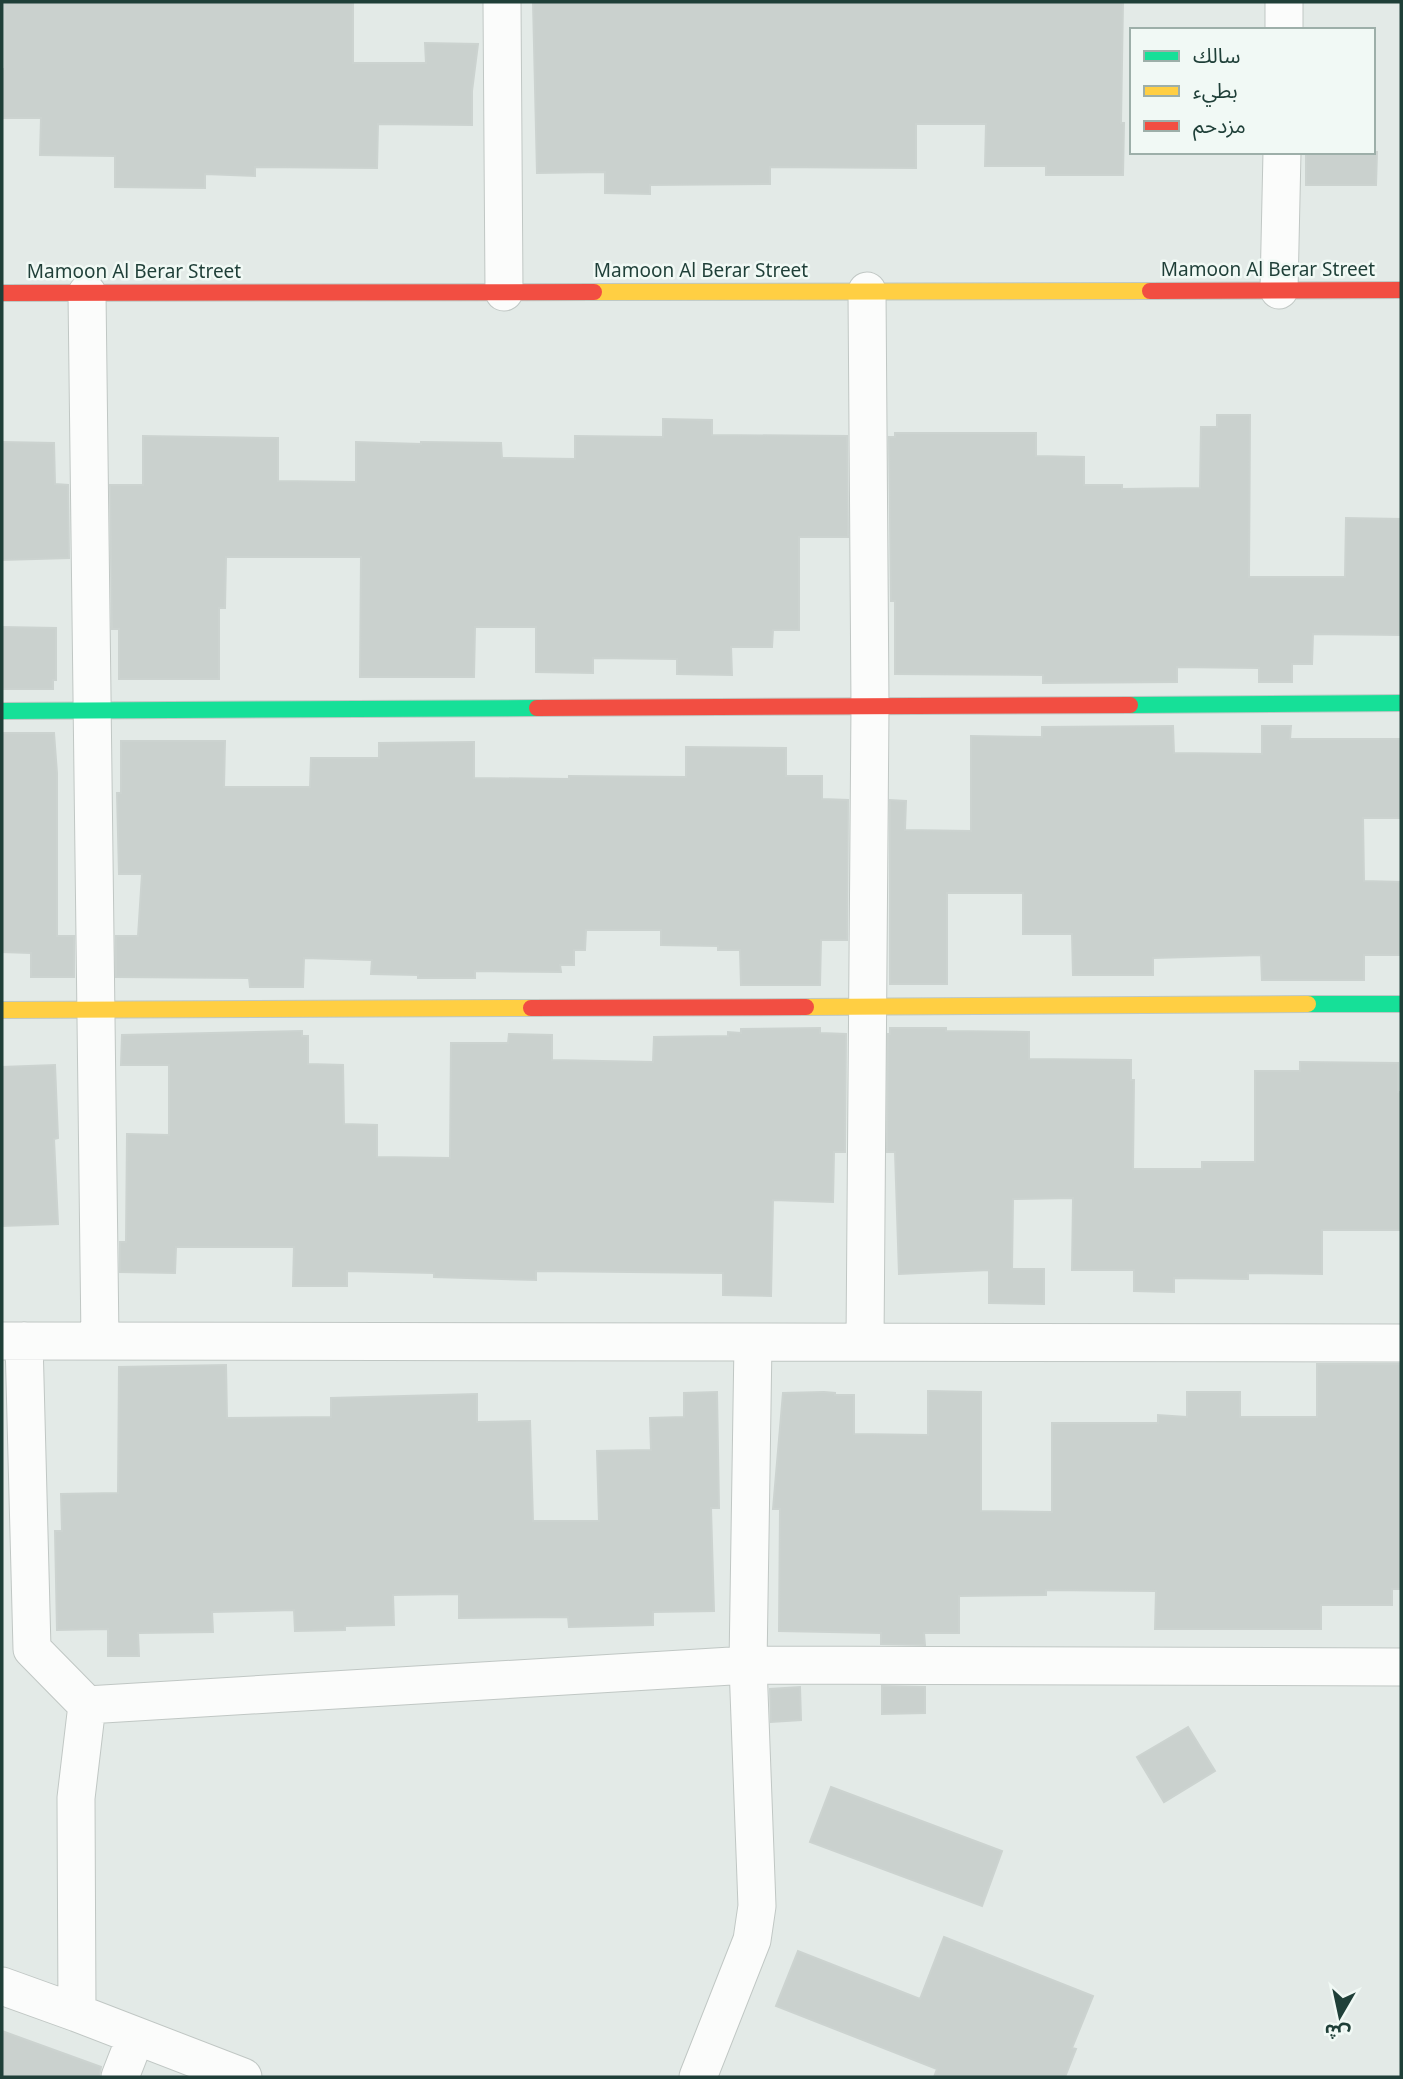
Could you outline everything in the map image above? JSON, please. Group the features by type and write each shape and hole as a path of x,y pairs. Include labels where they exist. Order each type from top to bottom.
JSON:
{"street":[{"path":"502,2 504,292"},
{"path":"1284,2 1284,28"},
{"path":"1279,290 1282,154"},
{"name":"Mamoon Al Berar Street","path":"2,293 1401,290"},
{"path":"865,1342 870,706 867,291"},
{"path":"87,292 100,1341"},
{"path":"2,711 1401,703"},
{"path":"2,1010 1401,1004"},
{"path":"1401,1343 13,1341 32,1649 87,1705 748,1665 1401,1667"},
{"path":"698,2077 752,1940 757,1906 748,1665 753,1342"},
{"path":"77,2013 76,1798 87,1705"},
{"path":"2,1986 243,2077"},
{"path":"120,2077 136,2036"}],"building":[{"path":"5,2 353,2 353,63 426,63 425,43 478,44 472,91 472,125 378,124 377,168 255,167 255,176 205,174 205,188 115,187 115,156 40,155 41,118 2,118"},
{"path":"533,2 1123,2 1123,175 1046,175 1046,166 985,166 986,124 916,124 916,168 770,167 770,184 650,185 650,194 605,193 605,172 537,173"},
{"path":"1377,152 1376,185 1306,185 1306,154"},
{"path":"1217,415 1250,415 1249,577 1345,577 1346,518 1401,519 1401,635 1313,634 1312,664 1292,664 1292,682 1259,682 1259,668 1177,667 1177,682 1043,683 1043,675 895,674 895,601 891,601 889,437 895,437 895,433 1036,433 1036,456 1084,457 1084,485 1122,485 1122,489 1200,488 1201,427 1217,427"},
{"path":"663,419 712,420 712,435 847,436 848,537 799,537 799,630 773,630 772,647 731,647 732,675 677,674 677,659 593,658 593,673 536,672 536,627 475,627 474,677 360,677 361,557 226,557 225,608 219,608 219,679 119,679 119,629 112,629 110,485 143,485 143,436 278,438 278,481 356,482 356,442 501,443 502,458 575,459 575,436 663,437"},
{"path":"2,442 54,443 55,484 68,485 69,558 2,560"},
{"path":"2,627 56,628 56,680 53,680 53,689 2,689"},
{"path":"1173,726 1174,753 1262,754 1262,726 1291,726 1290,739 1401,739 1401,818 1363,818 1364,881 1401,882 1401,955 1364,955 1364,980 1262,980 1261,955 1153,958 1153,975 1073,975 1072,934 1023,934 1023,893 947,893 947,984 890,984 890,800 906,801 905,830 971,831 971,736 1042,737 1042,727"},
{"path":"2,733 54,733 57,773 57,936 74,936 74,977 31,977 31,953 2,952"},
{"path":"121,741 225,741 224,787 310,787 311,758 379,758 379,743 474,742 474,778 686,777 686,747 786,748 786,776 822,776 822,799 848,800 847,940 821,940 820,985 741,985 740,950 718,950 718,946 661,945 661,930 586,930 585,950 574,950 574,965 560,965 561,972 475,971 475,978 418,978 418,975 371,974 372,960 304,958 303,987 250,987 249,978 116,977 116,936 138,936 142,874 119,874 117,793 121,793"},
{"path":"820,1028 820,1033 846,1034 845,1152 834,1152 833,1202 773,1200 771,1296 723,1295 723,1273 536,1271 536,1280 434,1277 434,1273 347,1271 347,1286 293,1286 294,1247 176,1247 175,1273 120,1272 120,1242 126,1242 127,1134 169,1135 169,1065 121,1065 122,1035 302,1031 302,1036 308,1036 308,1064 343,1065 344,1124 377,1125 377,1157 450,1158 451,1043 508,1043 509,1034 552,1035 552,1060 653,1062 654,1037 728,1036 728,1032 741,1033 741,1029"},
{"path":"890,1028 1029,1032 1029,1059 1131,1060 1131,1080 1134,1080 1133,1169 1202,1169 1202,1162 1255,1162 1255,1071 1300,1071 1300,1062 1398,1063 1398,1092 1401,1092 1401,1230 1322,1230 1322,1274 1248,1273 1248,1279 1174,1278 1174,1292 1134,1291 1134,1270 1072,1270 1073,1198 1013,1199 1012,1269 1044,1269 1044,1304 989,1303 989,1270 899,1274 895,1152 887,1152"},
{"path":"55,1065 58,1138 54,1139 58,1224 2,1226 2,1067"},
{"path":"1317,1364 1401,1364 1401,1589 1392,1589 1392,1605 1321,1605 1321,1629 1155,1629 1156,1591 1046,1590 1046,1595 959,1596 959,1633 924,1633 925,1645 881,1644 881,1633 779,1631 780,1509 773,1509 783,1393 824,1392 854,1395 854,1434 928,1435 928,1391 981,1392 981,1511 1052,1512 1052,1423 1158,1423 1158,1415 1187,1417 1187,1392 1240,1392 1240,1417 1317,1417"},
{"path":"226,1365 227,1418 331,1417 331,1398 477,1394 477,1422 530,1421 533,1521 599,1521 597,1451 651,1450 650,1418 684,1417 684,1393 717,1392 719,1508 711,1508 714,1611 653,1612 653,1625 569,1627 568,1617 459,1618 459,1594 393,1595 394,1625 295,1631 294,1610 212,1612 213,1632 138,1633 139,1656 108,1656 108,1629 57,1630 55,1531 62,1531 61,1494 118,1493 119,1367"},
{"path":"882,1686 925,1687 925,1713 882,1714"},
{"path":"800,1687 801,1720 771,1722 770,1689"},
{"path":"1188,1727 1215,1771 1164,1802 1137,1757"},
{"path":"831,1787 1002,1851 982,1906 810,1842"},
{"path":"944,1937 1093,1996 1072,2048 1076,2049 1065,2077 934,2077 937,2069 776,2006 798,1951 920,1999"},
{"path":"2,2031 101,2067 99,2077 2,2077"}],"traffic: fast":[{"path":"1130,705 1401,703"},
{"path":"2,711 537,708"},
{"path":"1308,1004 1401,1004"}],"traffic: slow":[{"path":"594,292 1150,291"},
{"path":"806,1007 1308,1004"},
{"path":"2,1010 531,1008"}],"traffic: jam":[{"path":"1150,291 1401,290"},
{"path":"2,293 594,292"},
{"path":"537,708 1130,705"},
{"path":"531,1008 806,1007"}]}
